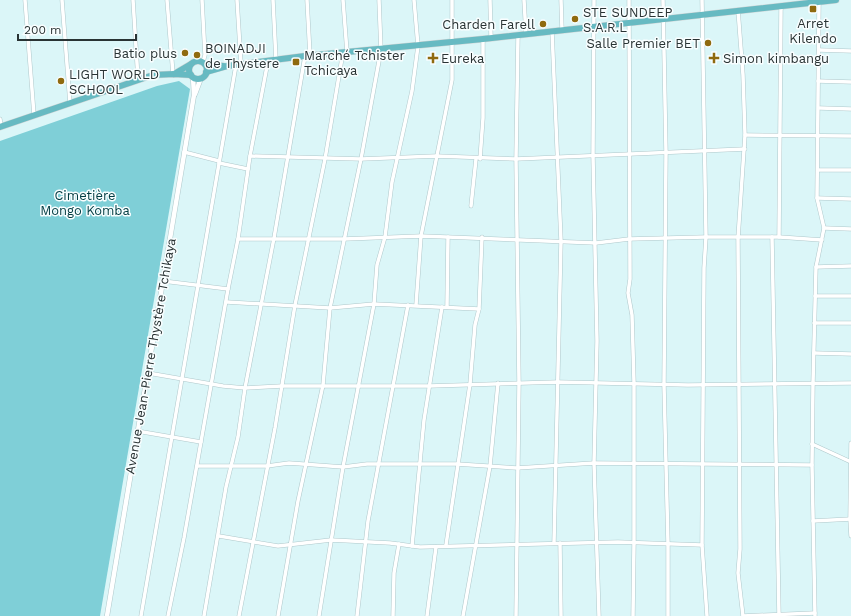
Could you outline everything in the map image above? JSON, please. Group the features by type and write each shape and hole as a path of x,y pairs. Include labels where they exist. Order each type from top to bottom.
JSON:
{"highway":[{"path":"0,127 153,75 174,74 201,78 206,72 227,66 276,61 307,55 381,50 738,10 781,7 807,1 819,2 836,0"},
{"path":"174,74 198,61 227,66"},
{"path":"204,63 206,72"},
{"path":"191,64 189,70 192,76"}],"street":[{"path":"25,0 34,115"},
{"path":"62,0 70,102"},
{"path":"133,0 138,79"},
{"path":"167,0 174,74"},
{"path":"202,0 205,55 204,63"},
{"path":"141,616 171,436 199,287 219,162 239,65 237,0"},
{"path":"273,0 276,61"},
{"path":"204,616 219,536 222,508 242,414 245,388 262,305 287,158 307,55 307,0"},
{"path":"239,616 282,386 295,305 345,52 343,0"},
{"path":"278,616 290,545 323,385 330,308 361,159 381,50 379,0"},
{"path":"319,616 343,467 374,304 377,265 385,237 392,182 412,92 418,46 414,0"},
{"path":"416,305 420,236 436,156 449,102 452,80 454,41 452,0"},
{"path":"490,0 491,37"},
{"path":"524,0 526,34"},
{"path":"561,0 562,30"},
{"path":"594,0 593,156 596,243 596,383 594,463 599,616"},
{"path":"629,0 630,279 628,293 632,314 634,383 633,616"},
{"path":"663,0 666,153 664,239 666,262 664,385 667,463 668,616"},
{"path":"702,0 706,150 706,238 702,386 702,545 707,616"},
{"path":"738,10 743,75 745,136 738,238 740,549 738,573 743,616 815,614 812,465 814,323 816,267 824,228 818,198 818,135 820,108 818,81 819,2"},
{"path":"779,237 781,7"},
{"path":"552,31 561,241 554,543"},
{"path":"516,616 516,468 519,383 516,159 518,35"},
{"path":"471,206 483,118 483,39"},
{"path":"819,50 851,51"},
{"path":"168,616 197,466 238,238 250,156 268,61"},
{"name":"Avenue Jean-Pierre Thystère Tchikaya","path":"192,76 194,95"},
{"name":"Avenue Jean-Pierre Thystère Tchikaya","path":"107,616 184,152 194,95 201,78"},
{"path":"818,81 851,82"},
{"path":"820,108 851,109"},
{"path":"0,119 0,127"},
{"path":"745,136 851,136"},
{"path":"250,156 325,159 436,156 478,159 516,159 745,149"},
{"path":"184,152 248,169"},
{"path":"819,170 851,170"},
{"path":"818,198 851,199"},
{"path":"824,228 851,229"},
{"path":"238,238 344,240 420,236 482,237 596,243 629,239 772,237 822,240"},
{"path":"412,546 429,386 444,307 448,237"},
{"path":"446,545 470,384 475,325 479,309 482,237"},
{"path":"772,237 775,465 779,615"},
{"path":"816,267 851,266"},
{"path":"163,281 199,287 228,289"},
{"path":"815,296 851,296"},
{"path":"226,302 330,308 374,304 479,309"},
{"path":"357,616 366,542 408,305"},
{"path":"814,323 851,323"},
{"path":"814,353 851,354"},
{"path":"148,373 211,384 245,388 323,385 393,387 558,382 702,386 775,386 813,383 851,384"},
{"path":"463,616 490,466 498,383"},
{"path":"137,431 201,442"},
{"path":"851,443 851,536"},
{"path":"812,444 851,462"},
{"path":"197,466 267,466 289,463 343,467 379,464 457,464 516,468 594,463 812,465"},
{"path":"813,521 850,519"},
{"path":"219,536 271,545 290,545 310,541 331,540 436,547 446,545 475,546 597,542 702,545"},
{"path":"560,543 561,616"},
{"path":"392,616 394,573 399,544"},
{"path":"427,616 436,547"}],"green space":[{"name":"Cimetière Mongo Komba","path":"179,81 190,89 100,616 0,616 0,141 157,86"}],"place":[{"name":"Arret Kilendo","path":"813,9"},
{"name":"STE SUNDEEP S.A.R.L","path":"575,19"},
{"name":"Charden Farell","path":"543,24"},
{"name":"Salle Premier BET","path":"708,43"},
{"name":"Batio plus","path":"185,53"},
{"name":"BOINADJI de Thystere","path":"197,55"},
{"name":"Eureka","path":"433,58"},
{"name":"Simon kimbangu","path":"714,58"},
{"name":"Marché Tchister Tchicaya","path":"296,62"},
{"name":"LIGHT WORLD SCHOOL","path":"61,81"}]}
